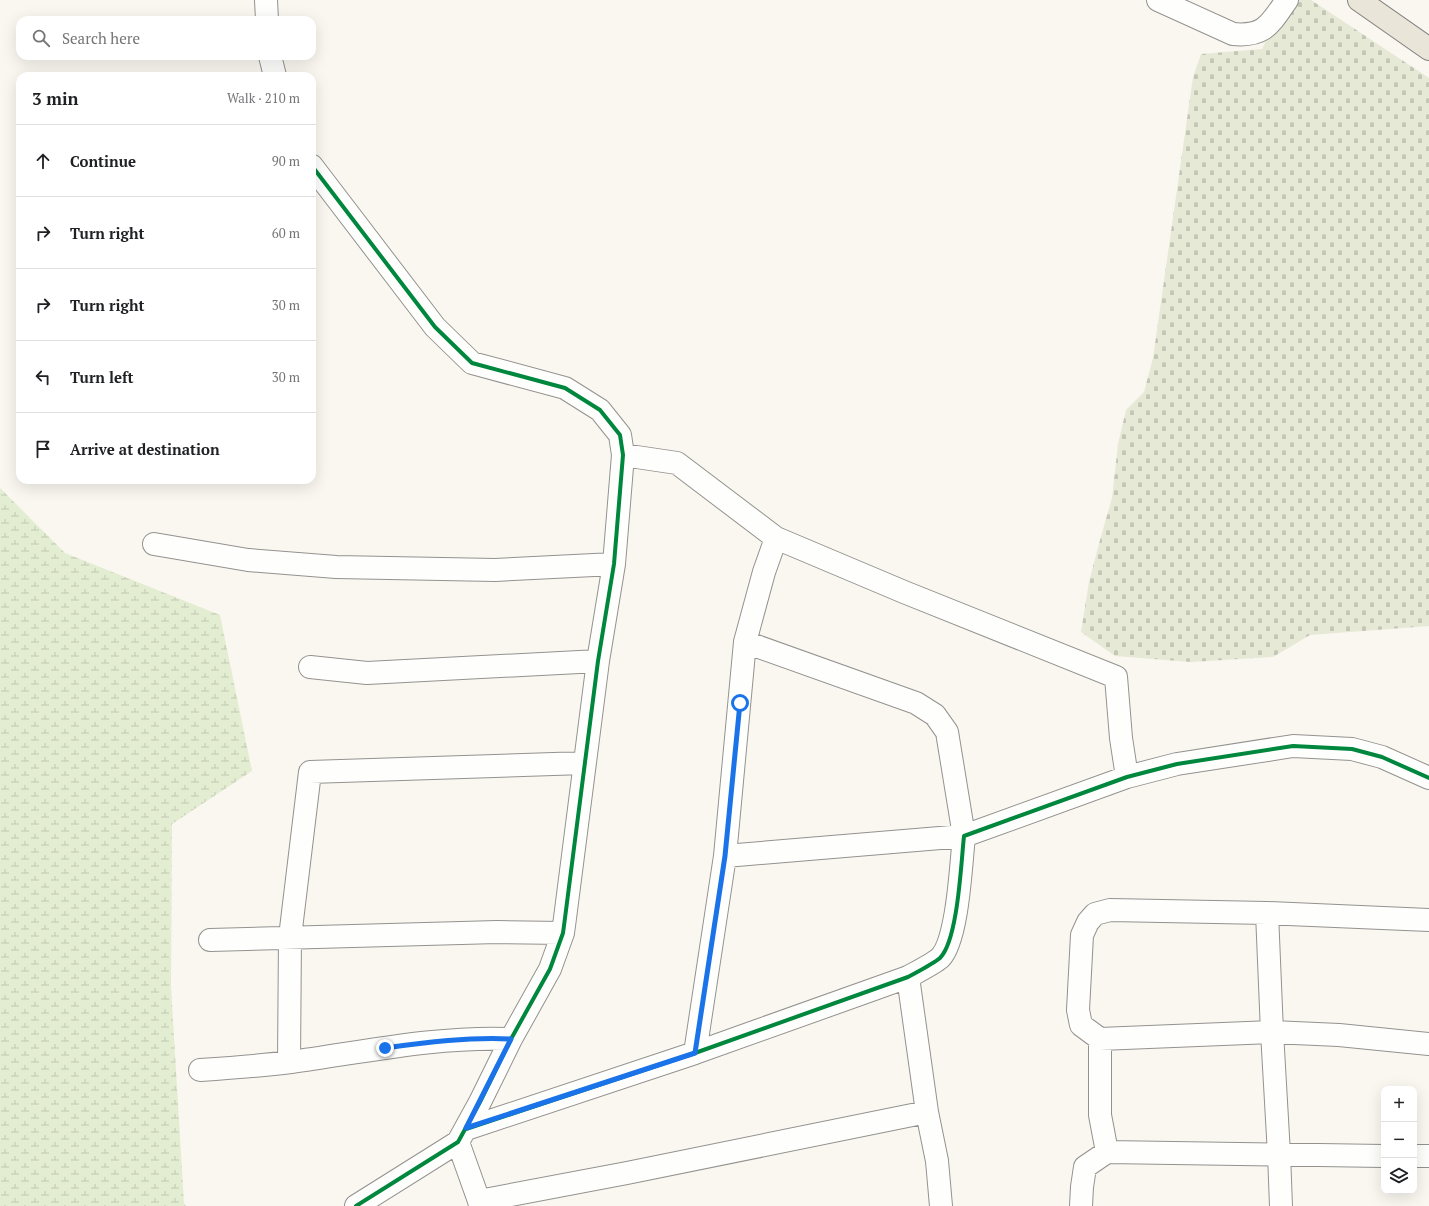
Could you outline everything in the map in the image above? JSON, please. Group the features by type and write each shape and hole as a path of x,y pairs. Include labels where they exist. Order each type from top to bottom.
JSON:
{"main road":[{"path":"1359,0 1429,49"}],"street":[{"path":"266,0 267,16"},
{"path":"1158,0 1233,34 1246,35 1261,31 1268,26 1287,0"},
{"path":"271,60 274,72"},
{"path":"316,171 435,327 472,364 565,388 600,410 620,435 623,455 614,564 598,662 584,763 563,933 550,969 511,1039 462,1135 479,1203 926,1112"},
{"path":"623,455 677,462 776,538 904,592 1116,677 1121,738 1127,777"},
{"path":"695,1053 725,856 745,642 764,572 776,538"},
{"path":"154,544 248,560 336,567 495,570 614,564"},
{"path":"356,1206 462,1135 908,977 940,958 950,940 955,920 964,836 947,732 935,715 916,703 745,642"},
{"path":"310,667 367,673 598,662"},
{"path":"725,856 964,836 1127,777 1177,764 1293,746 1352,749 1382,757 1429,778"},
{"path":"289,1062 290,937 310,772 584,763"},
{"path":"1429,920 1267,913 1110,910 1095,914 1088,922 1082,935 1078,1010 1081,1025 1100,1039 1272,1032 1339,1035 1429,1044"},
{"path":"1267,913 1281,1206"},
{"path":"210,940 497,932 563,933"},
{"path":"908,977 926,1112 937,1161 942,1206"},
{"path":"200,1070 289,1062 412,1044 480,1038 511,1039"},
{"path":"1100,1039 1100,1114 1107,1152"},
{"path":"1081,1206 1085,1167 1107,1152 1381,1156"},
{"path":"1417,1156 1429,1156"}],"green space":[{"path":"1286,0 1311,0 1429,78 1429,626 1310,635 1273,657 1191,662 1115,656 1081,632 1089,582 1112,498 1118,444 1126,410 1144,392 1153,358 1193,77 1201,54 1262,49"},
{"path":"0,488 65,553 220,615 252,771 172,824 171,987 184,1203 186,1206 0,1206"}],"cycle path":[{"path":"316,171 435,327 472,363 565,388 600,410 620,435 623,455 614,564 598,661 563,933 550,969 511,1039 480,1102 458,1142 356,1206"},
{"path":"466,1129 695,1053 908,977 929,965 940,958 946,949 951,935 958,900 964,836 1127,777 1177,764 1293,746 1352,749 1382,757 1429,778"}],"route":[{"path":"385,1048 480,1038 511,1039 466,1128 695,1053 725,856 740,703"}]}
